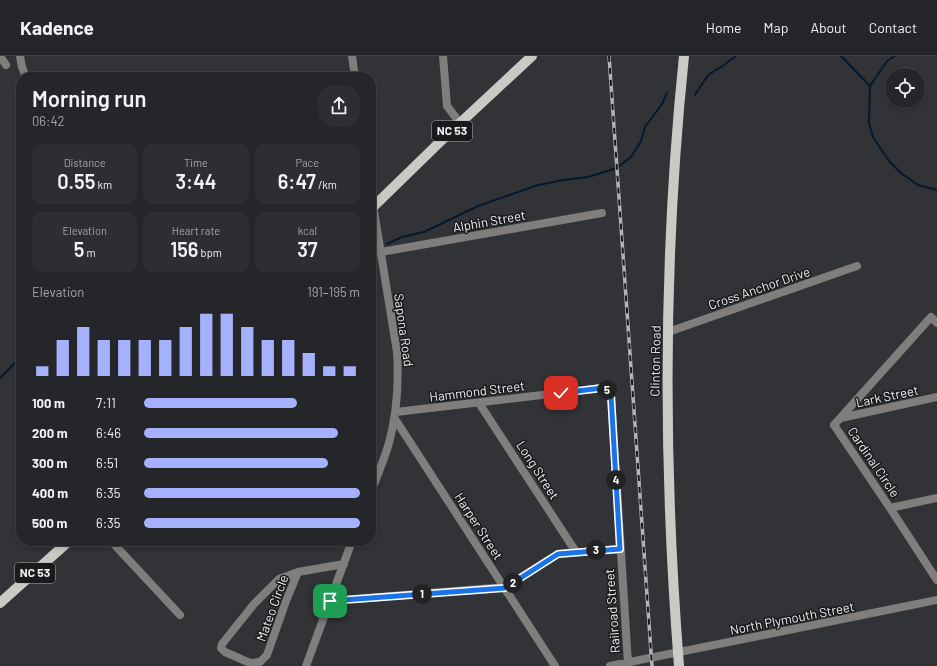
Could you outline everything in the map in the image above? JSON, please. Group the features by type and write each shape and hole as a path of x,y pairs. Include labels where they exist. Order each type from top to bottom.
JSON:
{"main road":[{"name":"NC 53","path":"376,204 532,56"},
{"name":"Clinton Road","path":"679,666 668,467 668,332 673,204 684,56"},
{"name":"NC 53","path":"0,603 63,546"}],"street":[{"path":"0,56 6,65"},
{"path":"20,56 24,72"},
{"path":"352,56 354,72"},
{"path":"443,56 447,106 460,123"},
{"name":"Alphin Street","path":"381,252 602,213"},
{"name":"Sapona Road","path":"376,228 397,352 398,389 395,416 387,448 376,478"},
{"name":"Cross Anchor Drive","path":"668,332 857,266"},
{"name":"Cardinal Circle","path":"937,323 931,317 834,425 937,580"},
{"name":"Hammond Street","path":"395,416 479,403 602,388 608,390"},
{"name":"Railroad Street","path":"608,390 611,395 628,663"},
{"name":"Lark Street","path":"841,418 937,397"},
{"name":"Long Street","path":"479,403 576,552"},
{"name":"Harper Street","path":"395,416 555,666"},
{"path":"890,508 937,498"},
{"path":"116,546 180,614"},
{"path":"306,666 350,546"},
{"path":"330,601 505,588 558,554 620,549"},
{"name":"Mateo Circle","path":"298,572 267,655 260,662 250,663 225,652 221,648 222,644 254,604 279,579 298,572 344,564"},
{"name":"North Plymouth Street","path":"610,666 651,659 937,600"}],"waterway":[{"path":"695,95 708,75 736,56"},
{"path":"841,56 870,86"},
{"path":"895,56 887,61 870,86 869,123 873,137 889,161 901,173 918,185 937,190"},
{"path":"387,244 402,237 424,232 478,206 538,185 588,177 617,168 631,157 641,141 645,127 662,104 667,93"},
{"path":"0,378 16,362"}],"railway":[{"path":"609,56 652,666"}],"route":[{"path":"330,601 505,588 558,554 620,549 611,395 608,390 602,388 561,393"}]}
